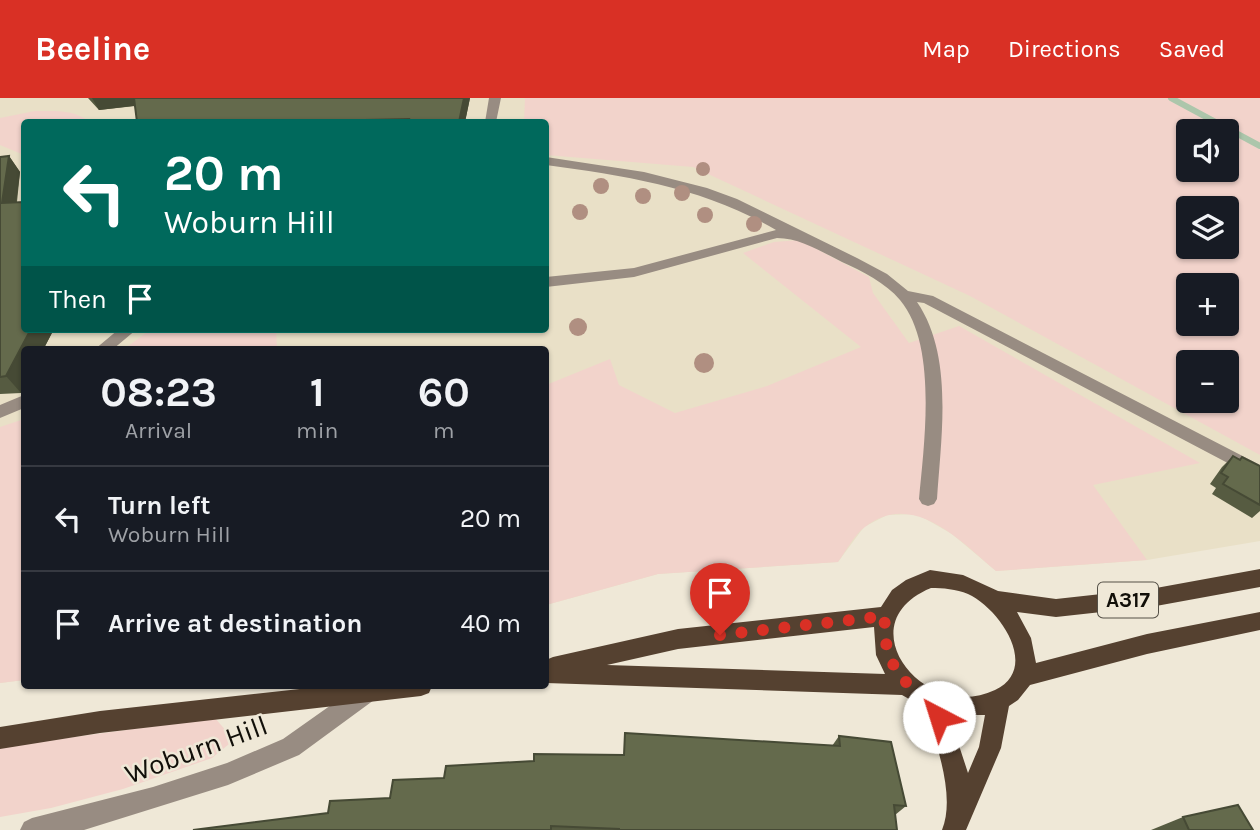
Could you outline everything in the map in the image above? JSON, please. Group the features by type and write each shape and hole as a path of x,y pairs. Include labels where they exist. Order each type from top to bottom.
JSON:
{"main road":[{"name":"A317","path":"994,600 1056,608 1156,597 1260,578"},
{"path":"929,579 961,583 979,589 1009,615 1021,638 1026,664 1024,676 1015,689 999,701 968,706 933,700 906,685 892,665 887,652 885,616 891,602 915,583 929,579"},
{"path":"549,670 607,653 678,639 885,616"},
{"name":"A317","path":"1024,676 1147,644 1260,621"},
{"path":"549,671 906,685"},
{"name":"Woburn Hill","path":"0,738 100,722 385,689"},
{"path":"933,700 956,768 956,824"},
{"path":"956,824 990,748 999,701"}],"street":[{"path":"492,119 495,98"},
{"path":"549,161 625,170 680,183 751,208 793,234 877,275 904,295 914,307 922,327 932,374 933,433 928,499"},
{"path":"549,282 596,280 645,271 678,264 777,234 793,234"},
{"path":"904,295 928,299 1260,472"},
{"path":"107,346 124,333"},
{"path":"0,412 21,402"},
{"name":"Woburn Hill","path":"32,830 153,799 228,774 291,747 361,691"}],"shaded area":[{"path":"0,98 1131,98 1176,124 1176,182 1239,182 1239,166 1260,159 1260,541 1147,560 996,571 952,534 917,514 887,515 864,527 838,562 658,574 549,604 549,346 21,346 21,680 0,683"},
{"path":"525,98 1260,98 1260,455 1183,413 1239,413 1239,350 1176,350 1176,409 970,296 693,167 549,155 549,119 524,119"},
{"path":"35,111 57,111 86,119 21,119 21,154 0,145 0,118"},
{"path":"800,240 869,277 873,293 909,343 959,326 1200,463 1093,485 1147,560 996,571 952,534 918,516 900,514 883,517 861,530 838,562 658,574 549,604 549,384 610,359 619,385 675,413 767,386 861,347 743,253 774,242"},
{"path":"146,333 276,333 277,346 128,346"},
{"path":"21,420 21,680 0,683 0,427"},
{"path":"215,718 234,740 212,758 123,789 51,808 0,817 0,747"}],"building":[{"path":"134,98 464,98 460,119 137,119"},
{"path":"9,156 2,203 21,202 21,333 29,333 6,376 0,377 0,157"},
{"path":"1233,456 1240,460 1242,457 1260,466 1260,505 1223,484 1228,477 1221,473"},
{"path":"625,733 840,746 839,736 891,742 906,806 894,805 897,830 619,830 551,826 551,830 193,830 328,813 330,801 390,798 393,780 444,778 446,766 534,761 534,754 624,755"},
{"path":"1238,805 1253,830 1189,830 1183,817"}],"waterway":[{"path":"1171,98 1260,146"}],"route":[{"path":"720,635 885,616 885,640 892,665 906,685 933,700 939,717"}]}
